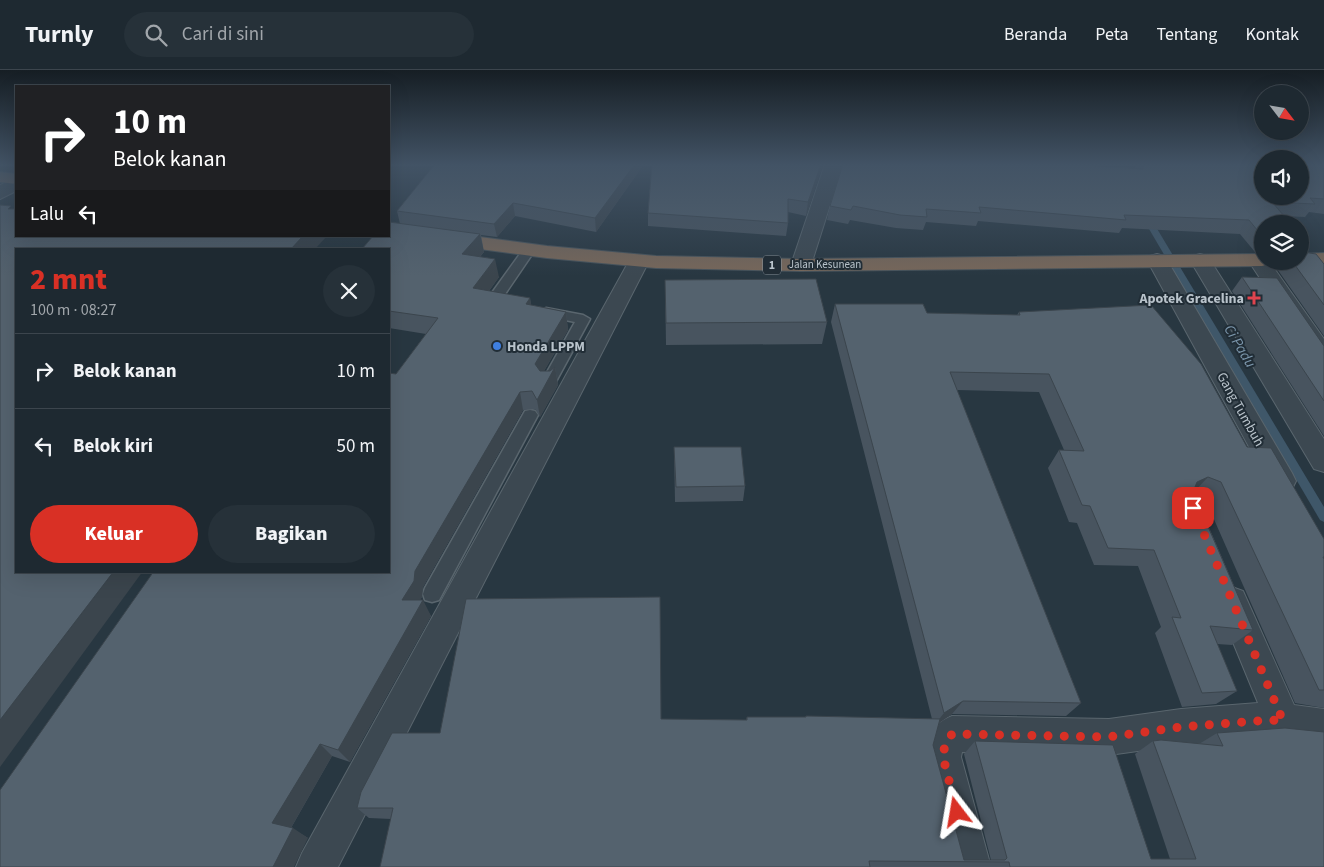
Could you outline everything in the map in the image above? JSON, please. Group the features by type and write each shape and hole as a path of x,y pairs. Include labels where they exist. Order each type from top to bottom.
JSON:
{"highway":[{"name":"Jalan Kesunean","path":"382,237 639,261 801,265 1254,260"},
{"path":"1309,260 1324,259"}],"street":[{"path":"801,265 822,201"},
{"name":"Gang Tumbuh","path":"1157,260 1294,502"},
{"path":"1200,260 1324,462"},
{"path":"316,867 639,261"},
{"path":"1267,270 1324,357"},
{"path":"1220,572 1283,721"},
{"path":"971,867 943,757 945,744 952,734 1113,751 1181,727 1269,720 1324,727"}],"lane":[{"path":"515,307 493,302 529,250"},
{"path":"534,310 582,319 548,383"},
{"path":"432,594 530,415"}],"building":[{"path":"405,201 607,201 595,218 513,203 494,224 397,211"},
{"path":"649,201 788,201 788,223 648,213"},
{"path":"831,201 1254,201 1254,205 1275,205 1283,215 1254,215 1254,226 1249,220 1124,215 1126,220 979,207 981,213 926,209 927,217 900,215 853,206 851,210 830,206"},
{"path":"0,205 11,206 8,209 15,209 15,237 302,237 292,248 15,248 15,573 112,573 0,720"},
{"path":"390,222 480,234 462,254 495,259 473,288 530,298 526,304 566,312 535,364 540,371 550,371 555,367 537,400 532,391 520,392 415,571 414,581 402,600 423,600 338,750 320,744 272,823 293,828 273,867 0,867 0,790 153,573 390,573 390,373 396,374 438,318 390,311 390,248 363,248 372,237 390,237"},
{"path":"1309,253 1316,254 1324,264 1324,305 1299,270 1309,270"},
{"path":"1242,277 1277,278 1324,346 1324,401"},
{"path":"816,279 827,322 666,323 665,280"},
{"path":"835,304 923,304 927,313 1020,315 1019,312 1151,305 1201,364 1247,447 1271,448 1324,539 1324,690 1319,690 1221,482 1208,477 1197,482 1193,492 1253,630 1210,626 1237,691 1202,693 1172,617 1181,618 1154,550 1108,548 1090,506 1082,505 1059,450 1084,451 1049,374 950,372 1081,703 963,701 944,713"},
{"path":"674,447 741,447 745,486 676,487"},
{"path":"660,597 661,719 747,720 747,717 806,716 940,719 933,745 964,860 1005,860 1007,858 975,741 1113,745 1151,859 1196,859 1153,741 1161,740 1223,746 1217,733 1285,728 1324,732 1324,867 1010,867 1009,862 869,861 870,867 380,867 393,808 357,808 361,792 392,733 440,733 466,599"}],"waterway":[{"name":"Ci Padu","path":"1146,217 1324,517"}],"place":[{"name":"Apotek Gracelina","path":"1254,298"},
{"name":"Honda LPPM","path":"497,346"}],"route":[{"path":"957,812 943,757 945,744 952,734 1108,737 1181,727 1269,720 1283,721 1193,508"}]}
